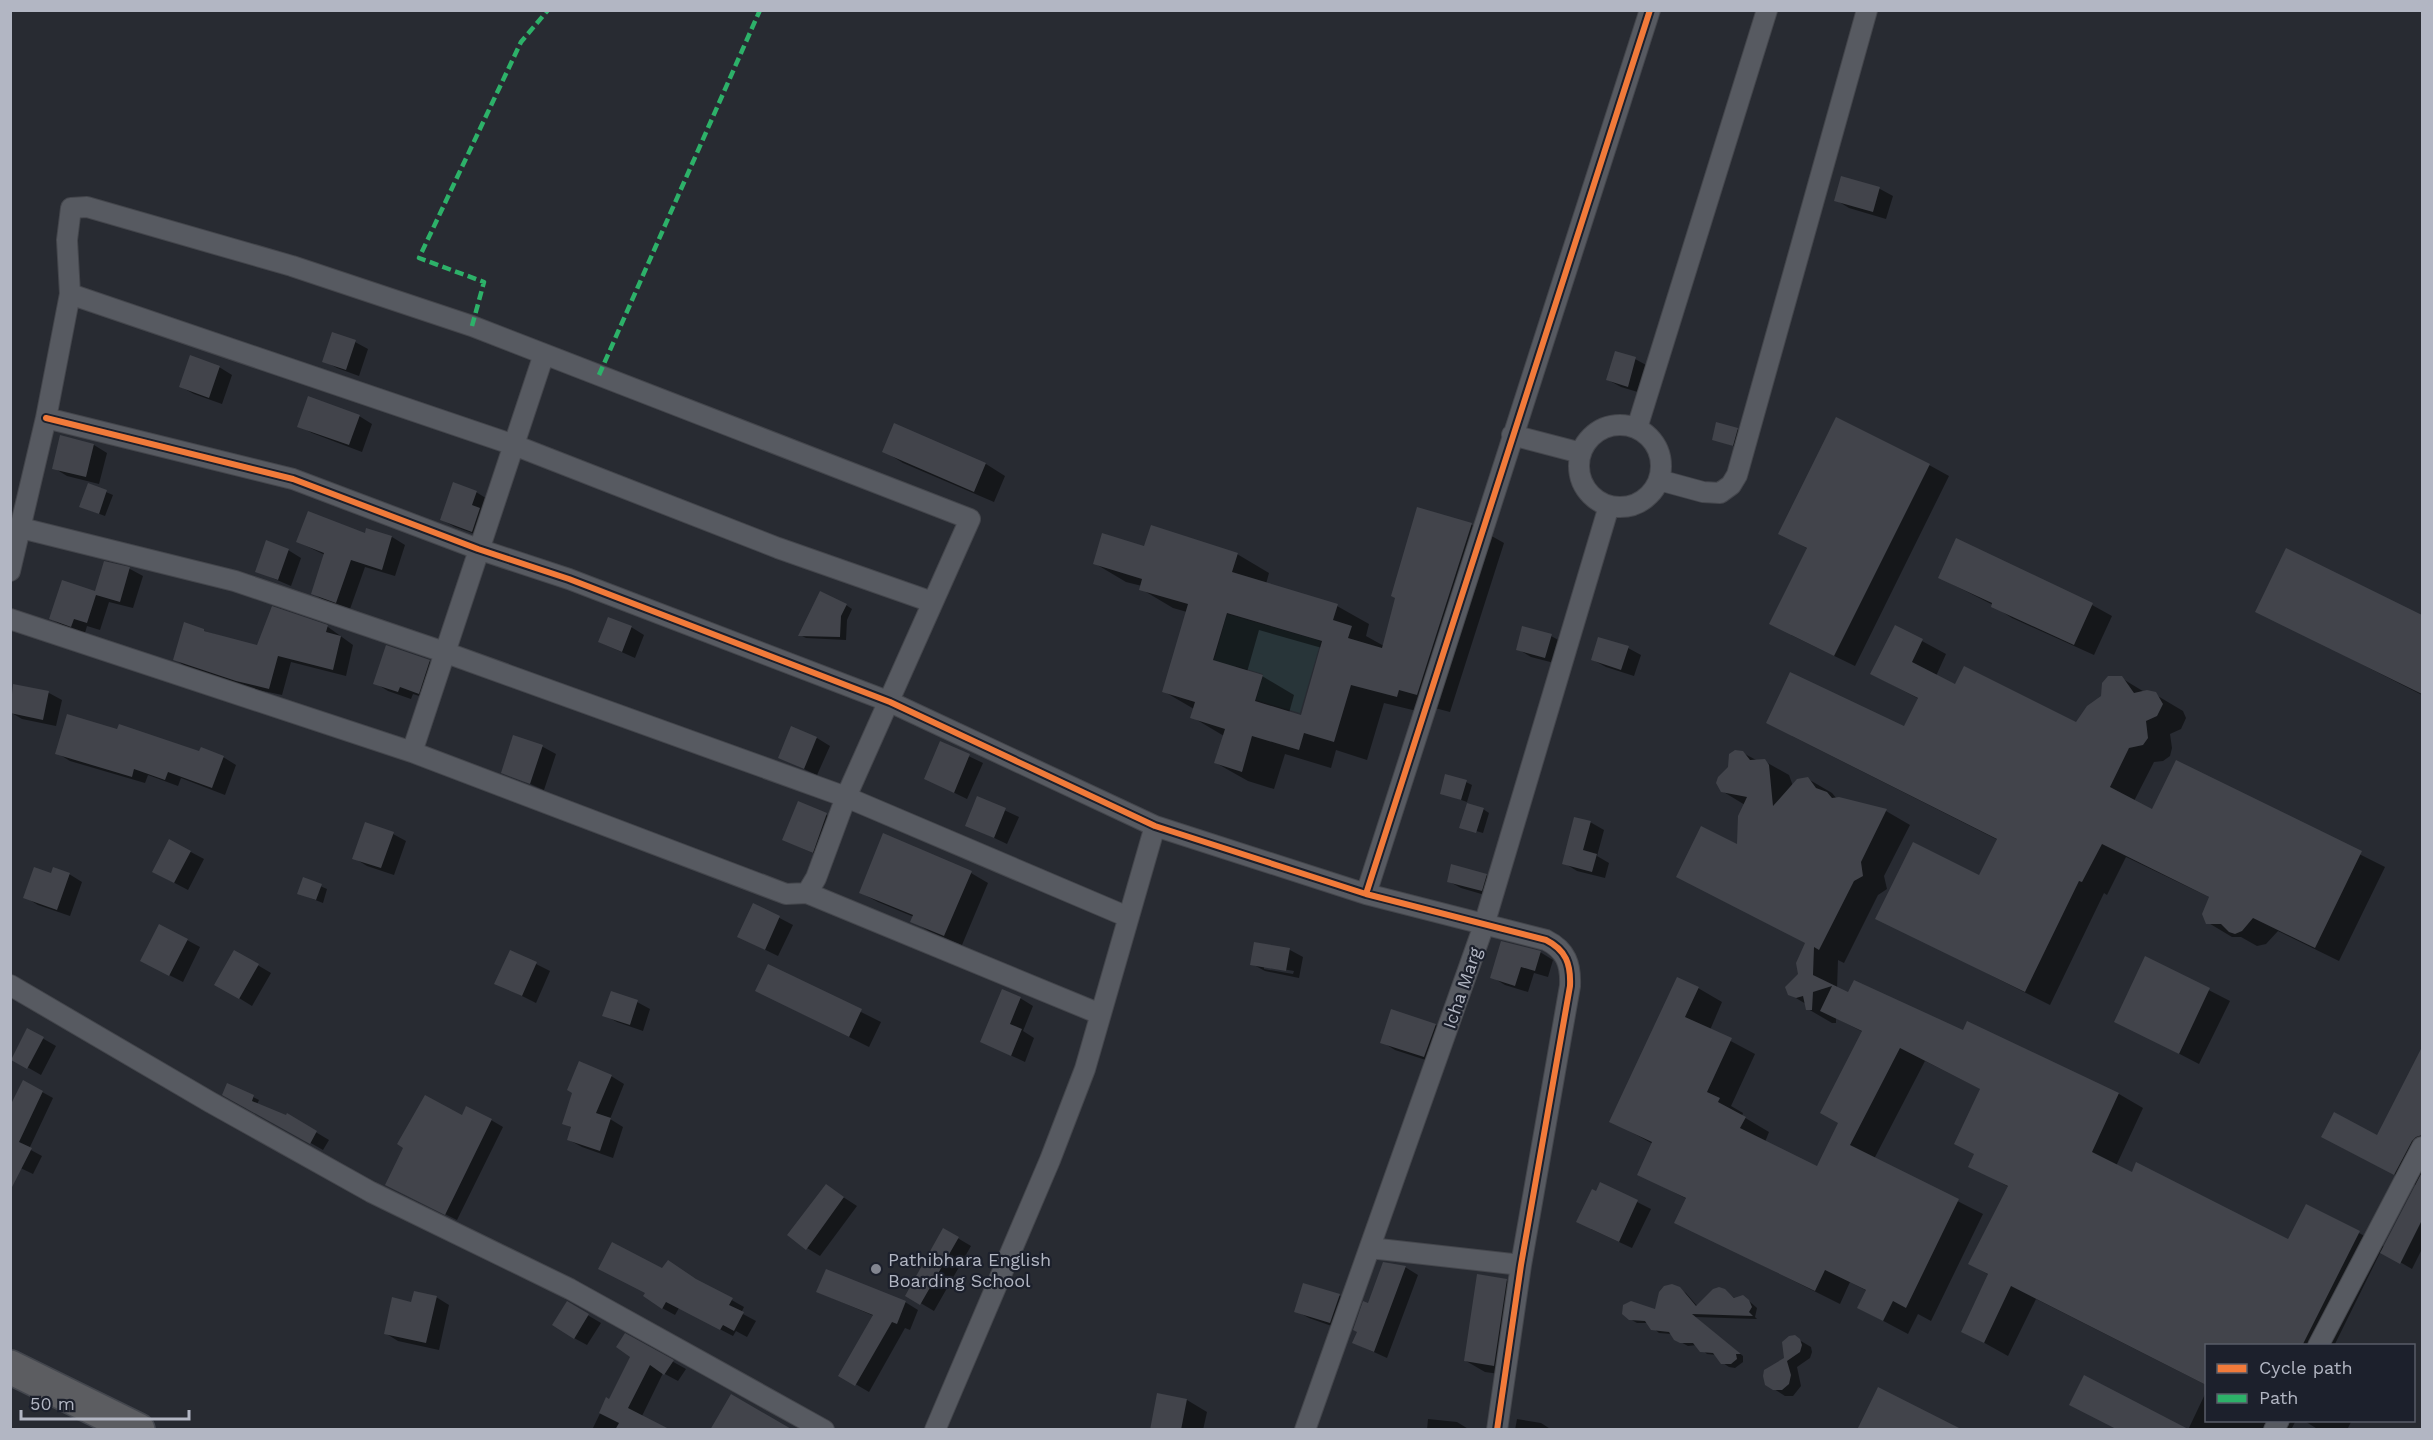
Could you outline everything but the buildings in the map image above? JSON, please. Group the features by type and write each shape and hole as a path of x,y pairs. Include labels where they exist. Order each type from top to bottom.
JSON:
{"highway":[{"path":"10,1367 138,1430"}],"street":[{"path":"1366,894 1650,10"},
{"path":"1637,428 1767,10"},
{"path":"1659,480 1703,492 1720,493 1731,485 1737,475 1867,10"},
{"path":"10,571 46,418 70,294 67,240 71,208 87,207 292,266 472,326 970,519 846,797 816,878 807,893"},
{"path":"70,294 514,444 778,548 933,602"},
{"path":"412,752 544,354"},
{"path":"46,418 292,479 478,549 569,579 890,702 1155,826 1366,894 1546,940 1557,946 1566,956 1571,970 1521,1265 1497,1430"},
{"path":"1624,424 1637,428 1650,437 1659,450 1662,465 1659,480 1651,494 1639,504 1624,508 1609,507 1597,501 1587,492 1578,466 1581,453 1587,441 1604,428 1624,424"},
{"path":"1512,435 1581,453"},
{"name":"Icha Marg","path":"1305,1430 1484,925 1609,507"},
{"path":"21,528 235,581 444,652 846,797 1128,917"},
{"path":"10,619 412,752 786,894 807,893 1100,1014"},
{"path":"935,1430 1050,1160 1085,1069 1155,826"},
{"path":"10,984 210,1102 372,1192 570,1289 824,1430"},
{"path":"2319,1344 2422,1147"},
{"path":"1370,1248 1521,1265"}],"shaded area":[{"path":"1227,614 1321,641 1300,713 1256,700 1263,674 1236,666 1227,691 1207,685"}],"marked path":[{"path":"472,326 484,282 419,258 521,42 548,10"},
{"path":"599,375 760,10"}],"cycle path":[{"path":"1366,894 1650,10"},
{"path":"46,418 293,479 478,549 569,579 890,702 1155,826 1366,894 1546,940 1553,944 1566,958 1570,986 1521,1265 1497,1430"}],"place":[{"name":"Pathibhara English Boarding School","path":"876,1269"}]}
